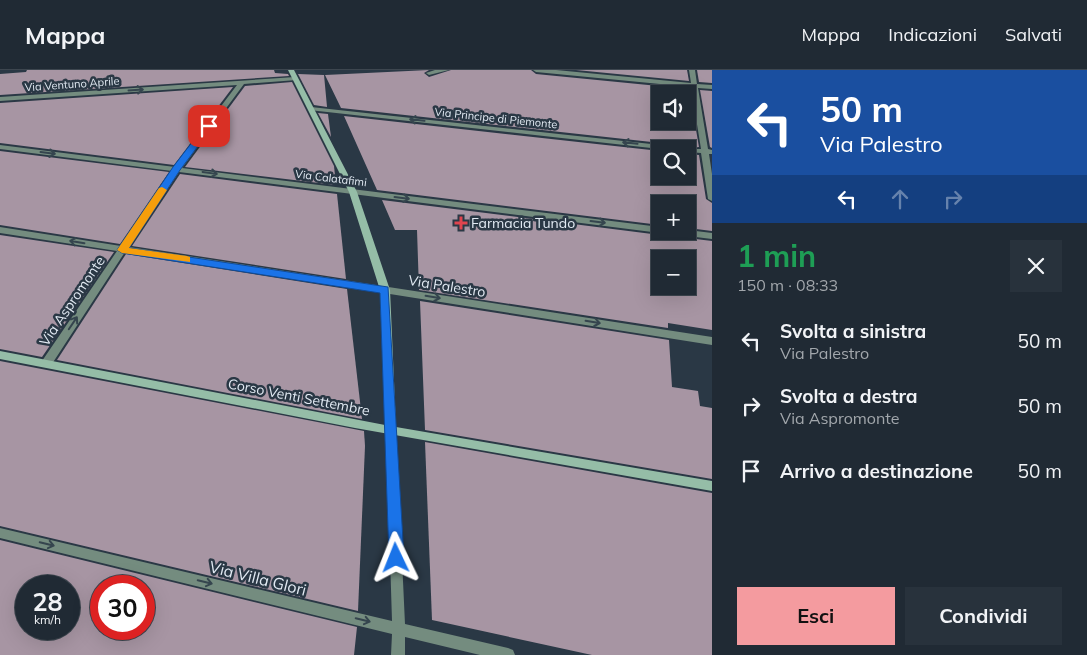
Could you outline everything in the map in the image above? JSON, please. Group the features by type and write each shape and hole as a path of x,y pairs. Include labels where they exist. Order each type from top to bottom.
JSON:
{"street":[{"path":"291,70 353,192 385,290 399,629 398,655"},
{"path":"429,73 446,70"},
{"path":"536,70 694,85 692,70"},
{"name":"Via Ventuno Aprile","path":"0,99 295,79"},
{"name":"Via Aspromonte","path":"46,364 176,169 242,83"},
{"path":"696,85 712,87"},
{"path":"696,95 708,152 712,199"},
{"name":"Via Principe di Piemonte","path":"310,109 651,146"},
{"name":"Via Calatafimi","path":"0,147 651,229"},
{"name":"Via Palestro","path":"0,230 712,341"},
{"path":"696,234 712,236"},
{"name":"Corso Venti Settembre","path":"0,355 391,429 712,486"},
{"name":"Via Villa Glori","path":"0,533 508,655"}],"building":[{"path":"27,70 274,70 275,73 288,74 289,76 0,95 0,74 26,72"},
{"path":"429,70 424,73 429,77 451,70 531,70 536,74 651,85 651,130 696,130 699,147 696,147 696,140 651,140 651,142 341,108 325,75"},
{"path":"576,70 687,70 689,81"},
{"path":"697,70 712,70 712,83 699,82"},
{"path":"298,74 324,75 327,107 314,105"},
{"path":"292,82 334,166 336,185 185,167 245,86"},
{"path":"233,87 174,165 0,143 0,103"},
{"path":"700,90 712,91 712,148 710,147"},
{"path":"318,113 328,114 331,137"},
{"path":"344,116 651,150 651,185 696,185 696,155 699,155 706,199 712,203 712,231 696,229 696,195 651,195 651,224 377,190"},
{"path":"0,151 169,172 120,244 0,225"},
{"path":"180,174 337,194 346,279 132,246"},
{"path":"382,200 651,234 651,240 696,239 712,241 712,330 668,323 668,328 419,290 417,230 395,230"},
{"path":"0,235 114,252 42,357 0,349"},
{"path":"126,254 347,289 362,419 57,360"},
{"path":"420,301 669,340 672,387 698,391 700,406 712,408 712,479 425,430"},
{"path":"0,361 364,431 358,611 0,526"},
{"path":"425,442 712,493 712,655 592,655 432,620"},
{"path":"0,540 144,575 90,575 90,640 155,640 155,578 357,627 354,655 0,655"}],"slow traffic":[{"path":"162,190 122,250 187,260"}],"place":[{"name":"Farmacia Tundo","path":"461,223"}],"route":[{"path":"209,126 176,169 122,250 385,290 388,396 394,468 396,558"}]}
